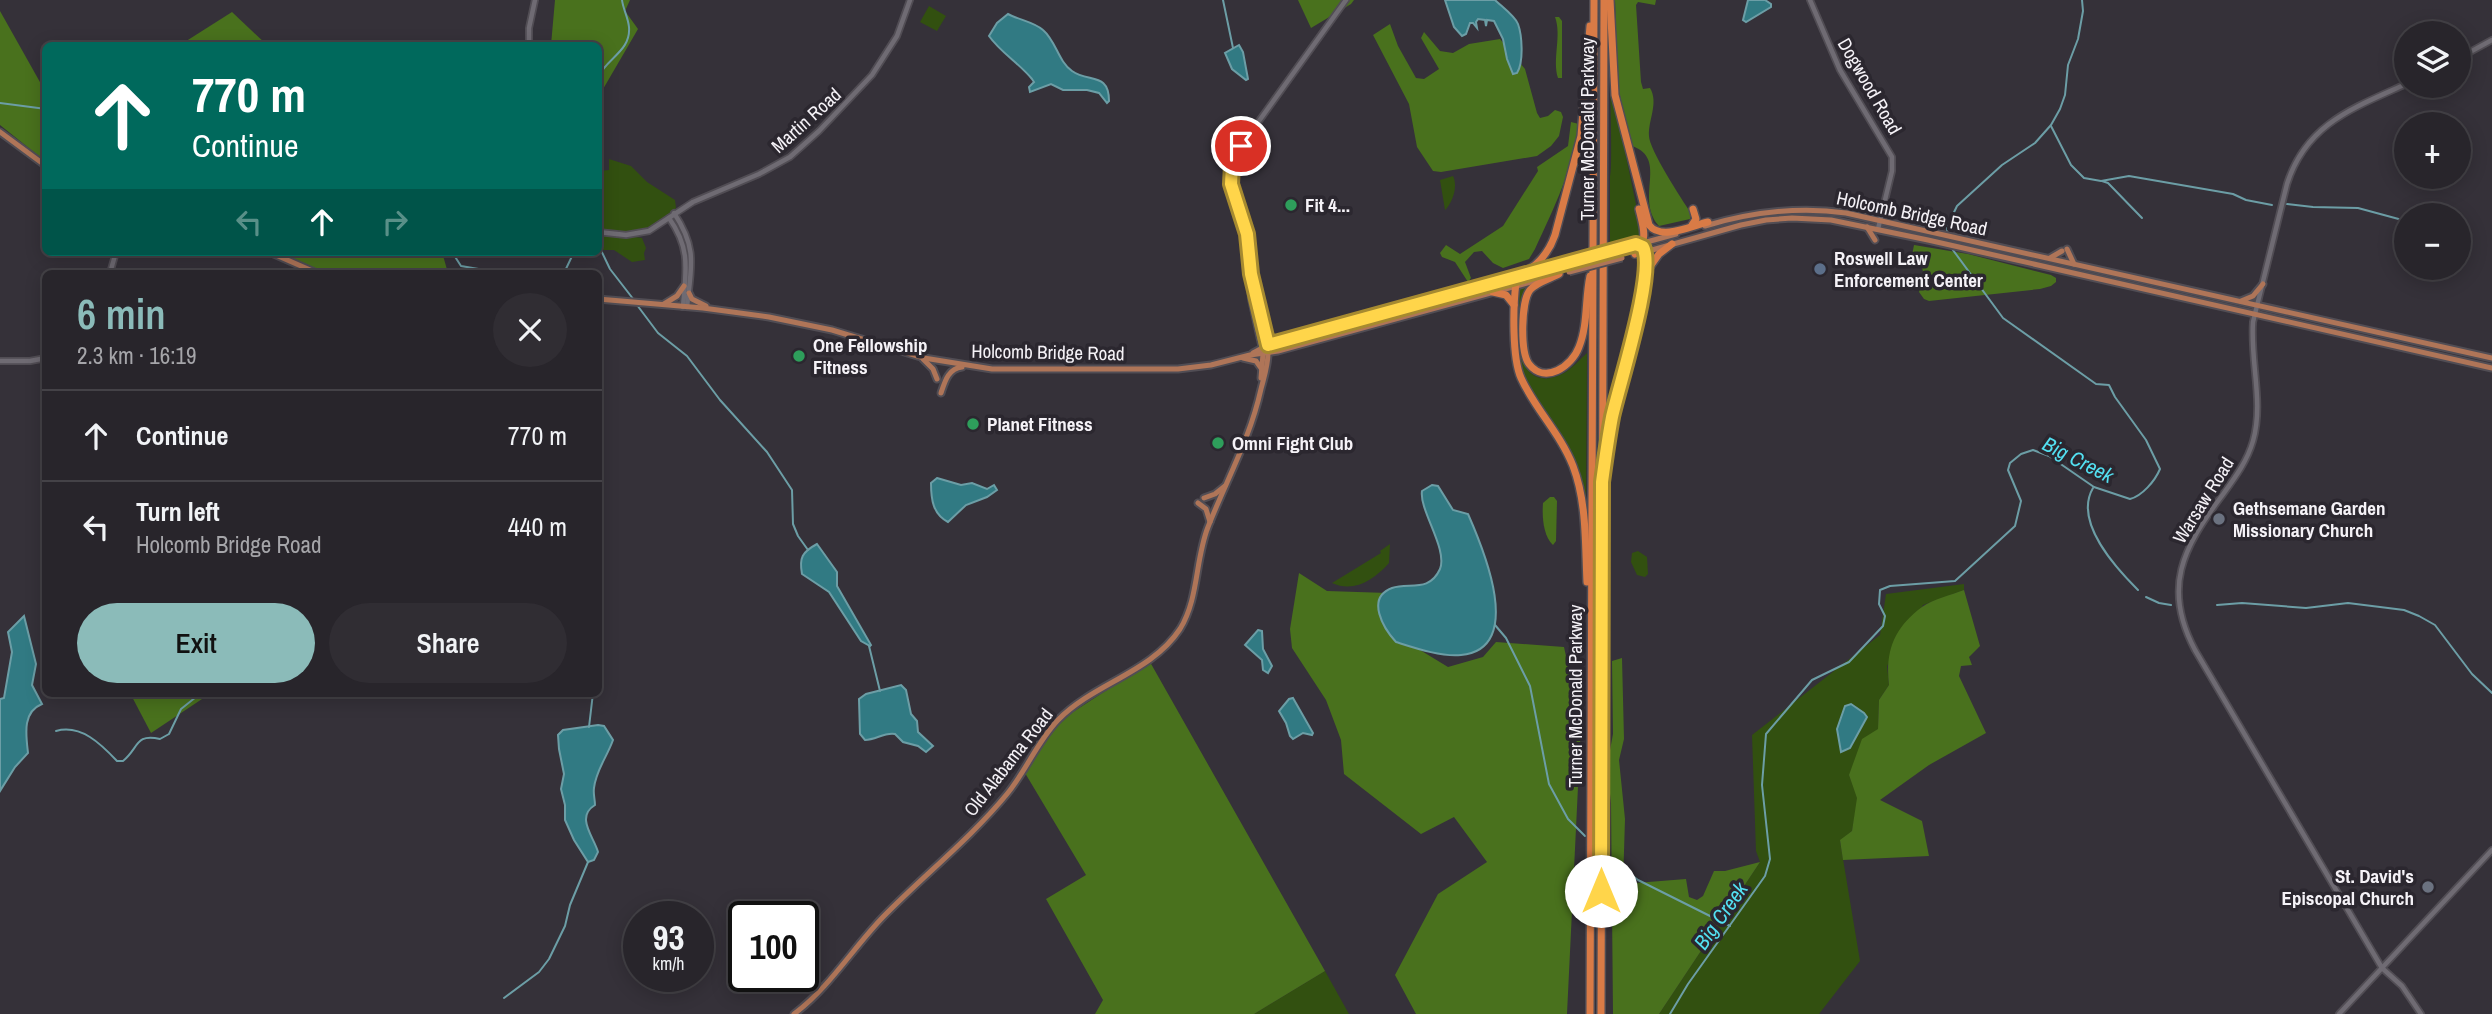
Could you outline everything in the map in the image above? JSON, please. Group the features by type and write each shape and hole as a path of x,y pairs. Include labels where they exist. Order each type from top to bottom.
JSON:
{"highway":[{"name":"Turner McDonald Parkway","path":"1590,1014 1594,0"},
{"name":"Turner McDonald Parkway","path":"1601,1014 1604,0"},
{"path":"1610,0 1614,89 1644,230 1642,246 1646,280"},
{"path":"1515,281 1541,259 1555,234 1581,136 1589,36 1594,12"},
{"path":"1627,147 1650,228 1664,233 1708,222"},
{"path":"1692,225 1696,219 1693,209"},
{"path":"1602,482 1611,421 1646,280 1652,263 1672,244"},
{"path":"1635,254 1642,246"},
{"path":"1515,281 1562,267 1569,262"},
{"path":"1559,274 1532,288 1524,303 1525,358 1531,366 1543,372 1562,369 1578,351 1593,262"},
{"path":"1515,281 1515,354 1521,378 1562,442 1572,463 1581,495 1591,668"},
{"path":"1493,292 1509,297 1515,310"}],"main road":[{"path":"0,132 42,163"},
{"name":"Holcomb Bridge Road","path":"1642,246 1721,221 1767,211 1807,209 1846,213 2492,358"},
{"name":"Holcomb Bridge Road","path":"1569,262 1621,249 1672,244 1741,225 1779,219 1818,219 1974,250 2492,368"},
{"path":"1708,222 1721,221"},
{"path":"1867,227 1875,240"},
{"path":"2049,258 2065,250 2074,264"},
{"name":"Holcomb Bridge Road","path":"602,299 712,309 813,326 967,367 1010,370 1172,369 1211,365 1515,281 1569,272 1635,254"},
{"path":"279,256 310,270"},
{"name":"Holcomb Bridge Road","path":"1265,350 1278,351 1493,292 1515,281"},
{"path":"2240,302 2251,298 2263,284"},
{"path":"662,305 677,296 684,286"},
{"path":"689,293 694,301 712,309"},
{"name":"Old Alabama Road","path":"794,1014 815,996 883,917 962,844 997,806 1022,775 1043,739 1059,719 1080,702 1147,662 1172,639 1191,603 1210,522 1252,425 1259,402 1265,350"},
{"path":"1241,357 1257,362 1264,372 1272,356 1278,351"},
{"path":"918,356 931,366 937,379"},
{"path":"941,393 947,376 957,368 967,367"},
{"path":"1204,498 1215,494 1229,481"},
{"path":"1198,503 1206,509 1210,522"}],"street":[{"path":"529,42 535,0"},
{"name":"Martin Road","path":"602,232 635,235 656,228 693,202 769,169 808,141 872,75 897,36 910,0"},
{"name":"Old Alabama Road","path":"1265,350 1251,274 1247,234 1231,184 1234,158 1346,0"},
{"name":"Dogwood Road","path":"1810,0 1840,70 1891,152 1893,166 1878,229"},
{"path":"2471,51 2492,40"},
{"name":"Warsaw Road","path":"2394,90 2346,112 2313,138 2291,173 2255,314 2252,346 2258,410 2253,441 2240,470 2190,541 2180,573 2181,612 2195,650 2382,968 2402,986 2421,1014"},
{"path":"674,213 686,231 691,247 689,293 685,307"},
{"path":"669,218 683,243 685,307"},
{"path":"0,361 42,359"},
{"path":"2339,1014 2492,850"}],"green space":[{"path":"555,0 630,0 625,11 638,29 602,91 602,42 551,42"},
{"path":"1298,0 1354,0 1311,28"},
{"path":"1615,0 1656,0 1655,5 1638,2 1636,5 1641,82 1643,89 1650,88 1654,100 1649,130 1650,143 1691,213 1690,219 1659,226 1652,215 1649,204 1648,160 1643,152 1632,146 1618,88"},
{"path":"929,6 946,16 937,31 920,22"},
{"path":"0,11 42,86 42,159 0,125"},
{"path":"232,12 264,42 185,42"},
{"path":"1555,17 1562,21 1562,78 1558,78 1556,71 1558,32"},
{"path":"1390,24 1398,46 1416,78 1424,79 1439,69 1421,38 1424,32 1440,51 1453,53 1469,44 1500,39 1525,69 1540,118 1555,110 1561,112 1563,117 1559,136 1537,156 1441,172 1433,171 1417,147 1409,104 1373,35"},
{"path":"1610,80 1642,233 1637,240 1610,247 1611,147"},
{"path":"1571,122 1579,124 1567,173 1529,259 1503,268 1493,263 1482,251 1474,252 1465,262 1471,278 1468,282 1455,262 1442,257 1440,253 1446,245 1460,254 1503,226 1538,171 1537,167 1568,146"},
{"path":"609,159 631,166 647,182 675,200 676,208 640,231 602,231 602,171 609,170"},
{"path":"1453,176 1454,194 1445,210 1440,180"},
{"path":"602,233 642,238 646,248 645,260 632,262 614,250 603,250"},
{"path":"1914,245 1968,254 2051,275 2056,278 2056,282 2040,289 1929,301 1919,292 1923,272 1921,262 1912,255"},
{"path":"281,256 443,256 447,270 305,270"},
{"path":"1529,286 1520,314 1519,331 1524,364 1532,374 1545,378 1562,374 1587,353 1586,507 1578,476 1524,380 1517,345 1518,289"},
{"path":"1550,497 1557,501 1556,541 1553,545 1545,531 1543,520 1543,503"},
{"path":"1390,544 1389,563 1377,575 1356,586 1332,583 1381,553 1380,551"},
{"path":"1638,551 1647,557 1648,574 1645,577 1637,575 1631,562 1632,553"},
{"path":"1299,573 1327,591 1388,593 1397,636 1448,667 1483,657 1496,642 1564,647 1581,725 1567,1014 1416,1014 1395,975 1438,894 1487,862 1454,817 1421,834 1344,774 1341,740 1326,700 1292,648 1290,629"},
{"path":"1964,584 1964,590 1923,605 1887,666 1889,685 1879,700 1878,729 1849,775 1858,798 1852,831 1840,841 1860,961 1819,1014 1659,1014 1760,862 1756,851 1752,735 1880,635 1886,594"},
{"path":"1964,590 1980,646 1969,657 1972,665 1961,666 1959,676 1986,733 1929,765 1880,800 1922,821 1929,856 1843,860 1840,840 1852,831 1857,798 1849,775 1862,739 1878,729 1879,700 1889,685 1890,651 1898,632 1922,607"},
{"path":"1622,658 1624,739 1619,760 1625,819 1623,884 1686,879 1689,897 1697,900 1703,896 1714,871 1725,871 1760,862 1659,1014 1613,1014 1611,803 1607,766 1613,734 1612,661"},
{"path":"1150,662 1325,971 1254,1014 1095,1014 1103,1000 1046,899 1086,875 1025,773 1048,734 1073,712"},
{"path":"132,697 205,697 151,733"},
{"path":"1325,971 1349,1014 1254,1014"}],"water":[{"path":"1445,0 1495,0 1511,14 1518,24 1521,41 1521,62 1517,73 1513,74 1503,39 1494,21 1487,20 1486,26 1485,20 1478,19 1477,28 1470,23 1466,34 1462,36 1454,27"},
{"path":"1748,0 1765,0 1771,7 1746,22 1743,20"},
{"path":"1008,14 1043,30 1067,67 1078,75 1097,80 1106,86 1109,101 1107,103 1099,93 1063,90 1051,84 1030,92 1029,87 1034,82 1032,79 989,36 997,23"},
{"path":"1239,45 1243,52 1246,80 1232,69 1225,53"},
{"path":"937,478 961,485 972,483 987,489 994,485 997,490 966,505 948,522 939,515 932,501 931,483"},
{"path":"1432,485 1438,486 1453,510 1468,514 1490,572 1494,595 1496,617 1492,635 1481,649 1461,655 1437,653 1396,642 1379,614 1378,606 1384,593 1398,586 1424,584 1440,569 1440,551 1422,499 1422,491"},
{"path":"817,544 837,572 837,586 870,646 861,641 829,592 802,574 803,556"},
{"path":"24,616 36,664 32,685 42,704 31,712 28,718 28,753 15,767 0,791 0,699 4,698 12,652 8,632"},
{"path":"1258,630 1262,631 1263,649 1272,666 1268,673 1263,670 1262,660 1245,645"},
{"path":"901,685 906,690 918,732 933,746 926,752 918,746 903,742 895,734 865,740 860,734 859,699 866,694"},
{"path":"1293,698 1312,735 1303,733 1293,739 1290,736 1279,711"},
{"path":"1851,704 1867,717 1850,748 1841,752 1837,729 1845,706"},
{"path":"604,726 613,740 595,781 595,805 586,815 598,852 594,860 588,862 565,820 561,789 564,774 558,735 563,730"}],"waterway":[{"path":"602,70 622,48 629,35 622,0"},
{"path":"1223,0 1233,48"},
{"name":"Big Creek","path":"1948,241 1947,227 1957,206 2002,165 2035,143 2051,125 2060,109 2065,95 2068,65 2078,39 2083,11 2082,0"},
{"path":"0,103 42,108"},
{"path":"2051,126 2071,165 2084,178 2101,181 2129,176 2233,194 2246,200 2272,205"},
{"path":"2102,181 2108,183 2142,218"},
{"path":"2287,204 2358,208 2394,218"},
{"name":"Big Creek","path":"1670,1014 1688,984 1765,876 1770,859 1762,785 1766,734 1812,680 1849,662 1883,626 1885,616 1879,604 1880,590 1890,586 1955,581 2015,526 2021,501 2008,470 2010,463 2021,454 2033,450 2049,456 2094,487 2130,499 2148,487 2160,469 2146,440 2109,385 2096,384 2003,318 1950,246"},
{"path":"602,252 610,269 634,300"},
{"path":"455,256 461,266 484,270"},
{"path":"565,270 572,256"},
{"path":"637,305 658,333 687,356 720,400 767,452 792,490 793,524 808,550"},
{"path":"2093,488 2088,501 2088,515 2093,529 2109,557 2138,590"},
{"path":"2146,597 2171,605"},
{"path":"2217,605 2242,603 2306,608 2348,603 2404,610 2435,625 2472,674 2492,693"},
{"path":"602,621 602,631"},
{"path":"1495,625 1506,638 1530,686 1549,784 1568,819 1585,836"},
{"path":"869,646 880,691"},
{"path":"56,731 74,730 82,733 97,742 117,761 123,761 142,740 160,739 169,734 181,709 196,697"},
{"path":"589,727 593,697"},
{"path":"1611,859 1638,880 1730,926"},
{"path":"504,998 539,972 549,959 565,926 570,905 588,862"}],"place":[{"name":"Fit 4...","path":"1291,205"},
{"name":"Roswell Law Enforcement Center","path":"1820,269"},
{"name":"One Fellowship Fitness","path":"799,356"},
{"name":"Planet Fitness","path":"973,424"},
{"name":"Omni Fight Club","path":"1218,443"},
{"name":"Gethsemane Garden Missionary Church","path":"2219,519"},
{"name":"St. David's Episcopal Church","path":"2428,887"}],"route":[{"path":"1241,146 1232,165 1231,184 1247,234 1251,274 1268,345 1636,244 1646,252 1646,280 1611,421 1602,482 1601,891"}]}
